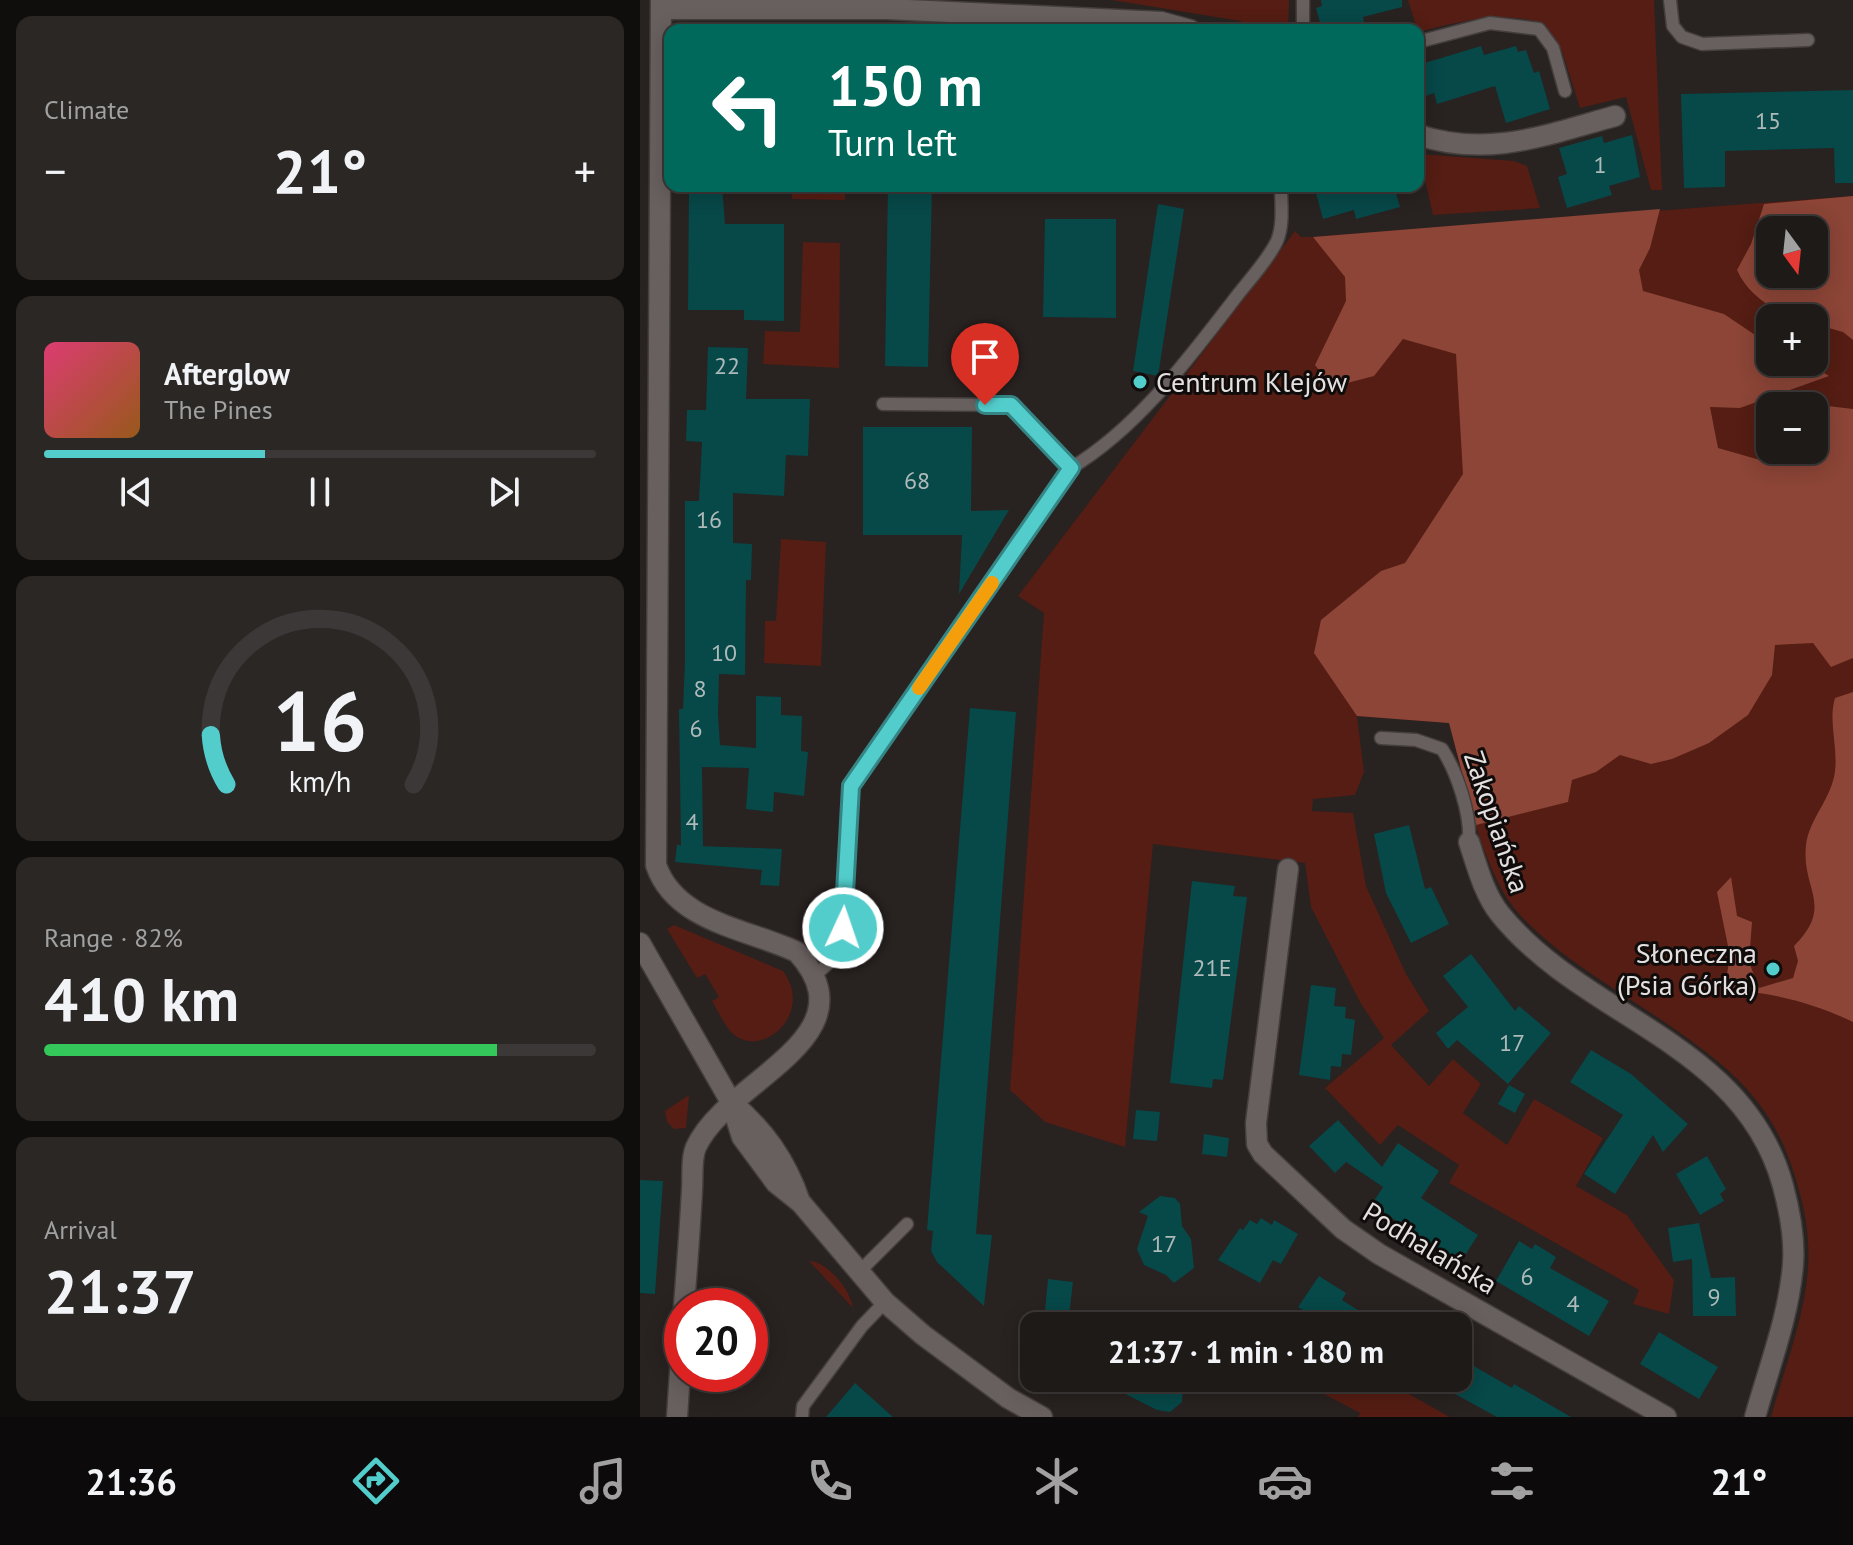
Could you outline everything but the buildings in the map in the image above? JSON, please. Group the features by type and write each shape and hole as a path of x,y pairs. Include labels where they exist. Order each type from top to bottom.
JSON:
{"street":[{"path":"685,1288 696,1147 731,1102 770,1071 816,1023 820,991 814,976 797,952 686,907 664,885 656,865 661,5 887,4 1168,24"},
{"path":"1424,136 1466,147 1513,144 1615,116"},
{"name":"Zakopiańska","path":"1469,842 1490,898 1510,925 1572,978 1710,1073 1757,1122 1767,1142 1790,1213 1793,1260 1784,1315 1755,1417"},
{"name":"Podhalańska","path":"1288,869 1256,1123 1260,1149 1343,1229 1379,1254 1666,1417"},
{"path":"640,943 731,1102 742,1137 776,1183 801,1203 885,1302 985,1381 1042,1417"},
{"path":"677,1417 679,1392"}],"lane":[{"path":"1303,0 1303,24"},
{"path":"1670,0 1673,26 1692,41 1808,40"},
{"path":"1424,40 1490,23 1539,29 1553,48 1565,91"},
{"path":"814,976 831,961 843,928 851,786 1071,468 1099,451 1145,407 1255,273 1276,241 1282,220 1281,192"},
{"path":"883,404 1011,405 1071,468"},
{"name":"Zakopiańska","path":"1381,738 1416,740 1442,749 1451,767 1470,829 1469,842"},
{"path":"859,1272 907,1224"},
{"path":"802,1417 803,1406 862,1326 885,1302"}],"shaded area":[{"path":"1112,0 1289,0 1288,24 1247,24"},
{"path":"1408,0 1654,0 1662,190 1651,190 1626,97 1580,108 1562,51 1544,23 1496,18 1424,31 1424,24 1416,24"},
{"path":"1424,154 1514,161 1527,166 1540,208 1433,215 1424,176"},
{"path":"792,192 845,192 845,200 792,199"},
{"path":"1853,196 1853,1417 1771,1417 1798,1326 1808,1260 1807,1228 1801,1197 1777,1131 1747,1089 1729,1071 1569,958 1520,915 1506,897 1484,850 1449,723 1357,716 1364,772 1355,795 1313,799 1312,811 1353,813 1366,886 1406,974 1429,1011 1391,1045 1429,1086 1453,1059 1481,1084 1463,1113 1507,1145 1534,1099 1603,1138 1576,1186 1627,1215 1674,1280 1669,1314 1633,1304 1639,1290 1449,1183 1459,1165 1398,1125 1380,1145 1325,1088 1384,1038 1361,1004 1311,907 1305,863 1153,844 1125,1147 1045,1122 1010,1090 1044,613 1018,596 1295,231 1301,237"},
{"path":"1853,196 1853,340 1843,332 1828,328 1828,304 1767,304 1750,290 1737,270 1756,229 1756,288 1828,288 1828,216 1760,216 1764,204"},
{"path":"1660,209 1650,248 1639,270 1643,291 1724,314 1756,336 1756,376 1829,376 1784,392 1756,392 1756,402 1740,408 1710,407 1718,448 1756,459 1756,464 1828,464 1828,406 1853,409 1853,658 1831,667 1813,643 1775,645 1772,675 1748,715 1709,743 1672,759 1651,764 1620,755 1596,772 1572,780 1568,802 1476,825 1449,723 1357,716 1314,653 1321,620 1381,571 1405,563 1463,474 1456,354 1403,339 1374,376 1332,387 1315,365 1346,301 1345,277 1313,237"},
{"path":"803,242 840,243 839,368 763,364 765,331 800,332"},
{"path":"781,539 826,542 821,666 764,663 765,621 776,621"},
{"path":"1853,692 1853,1022 1790,999 1724,992 1730,956 1717,892 1731,877 1737,916 1752,922 1749,962 1759,988 1793,978 1798,961 1794,946 1806,932 1814,908 1806,861 1808,835 1830,790 1835,771 1833,707 1835,698"},
{"path":"674,925 783,971 791,987 793,1002 781,1028 770,1037 757,1041 744,1040 732,1033 712,1001 719,997 705,974 697,978 667,929"},
{"path":"689,1095 686,1128 674,1129 667,1122 665,1111"},
{"path":"809,1261 823,1266 837,1278 848,1293 853,1308"},
{"path":"1320,1392 1405,1392 1450,1417 1358,1417 1360,1413"}],"slow traffic":[{"path":"919,688 992,583"}],"place":[{"name":"Centrum Klejów","path":"1140,382"},
{"name":"Słoneczna (Psia Górka)","path":"1773,969"}],"route":[{"path":"843,928 851,786 1071,468 1011,405 985,405"}]}
